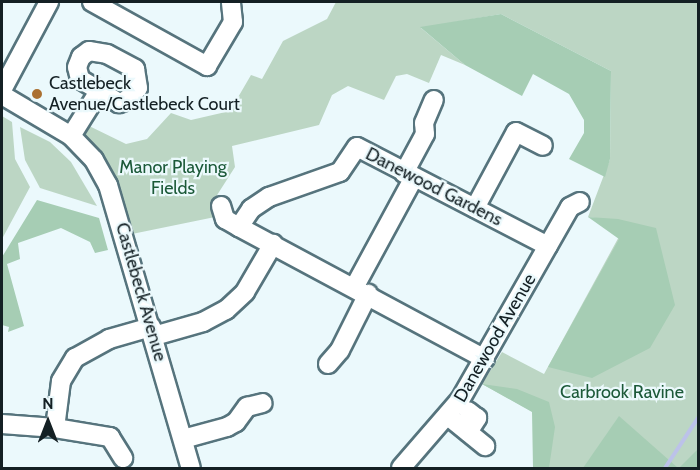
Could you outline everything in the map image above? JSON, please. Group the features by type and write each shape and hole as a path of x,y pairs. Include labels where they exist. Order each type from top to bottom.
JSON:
{"street":[{"path":"2,92 49,2"},
{"path":"92,2 207,66 233,22 231,2"},
{"name":"Castlebeck Avenue","path":"2,92 71,136 93,160 108,186 191,468"},
{"path":"71,136 98,93"},
{"path":"328,364 340,350 425,135 424,123 434,100"},
{"path":"475,208 516,132 543,146"},
{"name":"Danewood Gardens","path":"239,227 251,209 269,197 340,172 357,147 408,176 548,246"},
{"name":"Danewood Avenue","path":"411,466 448,416 485,359 570,207 580,202"},
{"path":"221,206 225,219 362,290 485,359"},
{"path":"55,428 61,381 75,358 109,339 203,322 226,310 245,292 273,244"},
{"path":"183,439 227,427 236,422 247,407 263,403"},
{"path":"468,411 477,418 468,432"},
{"path":"448,416 485,446"},
{"path":"2,424 55,428 110,437 123,458"}],"green space":[{"name":"Manor Playing Fields","path":"336,2 698,2 698,468 533,468 536,462 533,412 482,384 502,352 544,374 627,222 588,217 610,159 611,71 501,14 421,28 465,65 441,55 429,83 407,74 396,76 384,100 348,86 332,95 319,125 232,146 235,167 212,203 215,217 132,234 75,133 81,122 126,144 147,139 171,113 191,120 230,111 251,75 262,79 283,41 327,19"},
{"path":"501,14 611,71 610,159 605,177 569,159 584,133 584,120 569,94 533,74 522,96 465,65 420,27"},
{"path":"2,116 12,122 15,159 30,187 2,239"},
{"path":"20,127 50,142 71,162 97,206 40,188 25,160"},
{"path":"37,200 99,218 108,250 95,253 90,242 61,228 18,243 20,259 7,264 24,326 8,332 9,327 2,325 2,257"},
{"path":"588,217 618,219 656,228 675,305 650,348 592,378 548,367 619,239"},
{"path":"482,384 517,389 549,402 555,427 549,468 533,468 532,412"},
{"path":"619,416 678,468 583,468"},
{"path":"698,449 698,468 679,468"}],"waterway":[{"path":"665,468 698,418"}],"place":[{"name":"Castlebeck Avenue/Castlebeck Court","path":"37,94"}],"park label":[{"name":"Carbrook Ravine","path":"622,392"}]}
